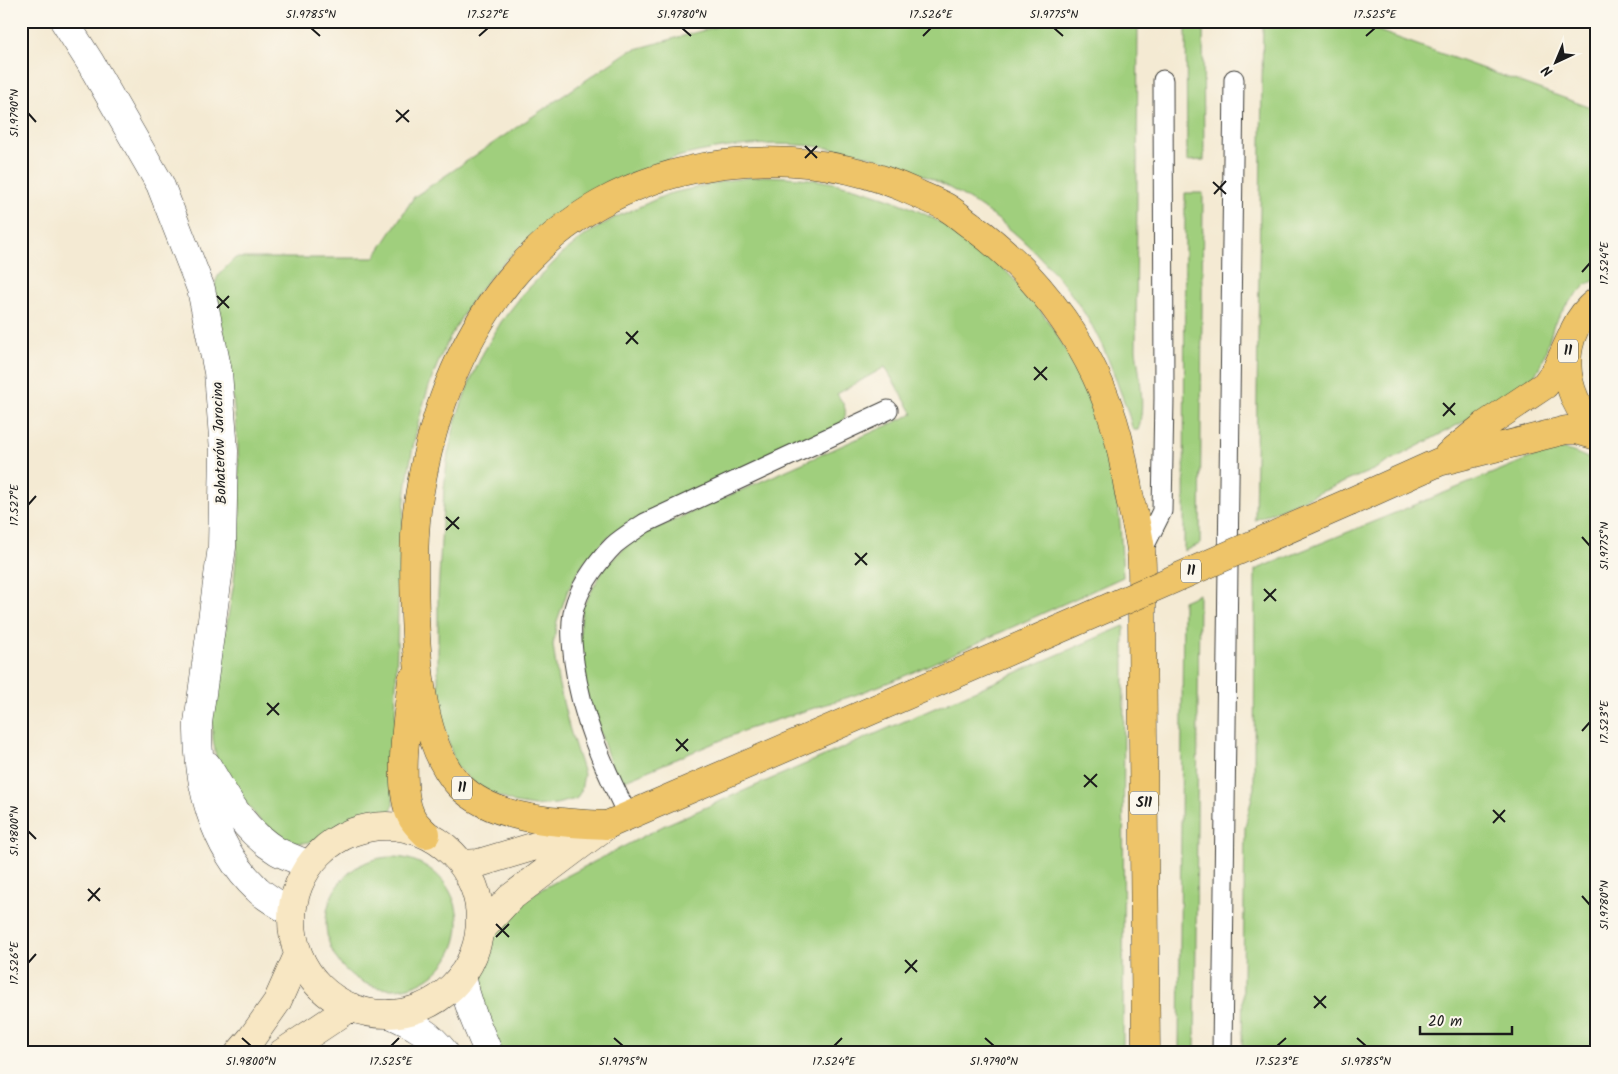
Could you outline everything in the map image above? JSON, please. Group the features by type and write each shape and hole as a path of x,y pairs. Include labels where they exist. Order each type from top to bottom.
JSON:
{"highway":[{"name":"11","path":"1141,553 1118,438 1108,406 1093,370 1065,321 1028,276 992,240 946,207 906,188 865,172 812,162 750,161 699,168 650,181 615,197 578,217 548,240 522,264 494,299 464,350 444,395 428,452 417,511 414,556 416,646 424,703 436,750 448,772 469,794 485,804 506,811 573,824 618,821 1439,462 1566,430 1576,430 1597,436"},
{"name":"11","path":"1439,462 1485,426 1545,385 1556,370 1574,331 1588,307 1597,300"},
{"name":"11","path":"1574,331 1567,356 1568,383 1578,408 1597,429"},
{"name":"S11","path":"1141,553 1146,1053"},
{"name":"11","path":"416,646 403,773 411,816 426,834"}],"main road":[{"path":"462,864 480,863 618,821"},
{"path":"479,932 510,898 618,821"},
{"path":"375,826 401,826 426,834 446,847 462,864 473,885 480,908 479,932 476,948 462,976 448,991 430,1003 411,1011 390,1014 364,1012 351,1008 328,995 311,977 298,955 292,934 294,896 300,879 309,865 327,846 350,832 375,826"},
{"path":"239,1053 277,1002 298,955"},
{"path":"282,1053 351,1008"}],"street":[{"name":"Bohaterów Jarocina","path":"64,21 90,62 160,184 201,289 218,372 224,451 222,547 198,723 197,748 202,785 216,829 238,868 257,890 292,913"},
{"path":"197,748 236,814 252,832 278,851 309,865"},
{"path":"462,976 472,1016 489,1053"},
{"path":"390,1014 413,1024 425,1032 445,1053"}],"lane":[{"name":"S11","path":"1141,553 1162,510 1164,398 1163,80"},
{"path":"1222,1053 1234,80"},
{"path":"618,821 601,761 586,720 576,678 571,639 576,602 591,574 615,544 645,524 888,410"}],"green space":[{"path":"737,21 1138,21 1136,350 1142,401 1138,430 1134,430 1132,427 1102,345 1088,319 1061,281 1024,242 983,209 939,183 891,163 842,150 790,144 738,146 685,155 628,176 596,192 556,217 536,232 501,265 485,284 458,323 441,356 428,390 410,461 405,497 398,608 393,807 383,820 352,825 320,840 291,843 275,839 218,769 213,739 212,711 234,582 240,512 238,446 230,370 214,291 218,276 235,258 374,258 414,197 629,51"},
{"path":"1186,21 1203,21 1204,160 1187,161"},
{"path":"1263,21 1351,21 1597,110 1597,279 1586,285 1567,304 1554,324 1543,360 1533,379 1510,397 1373,470 1255,520"},
{"path":"763,176 829,182 894,201 943,224 986,253 1023,289 1054,330 1079,376 1099,427 1118,506 1123,577 900,678 855,695 748,729 617,782 577,666 582,608 604,568 631,542 645,533 913,414 885,367 837,394 845,409 845,416 841,425 636,519 607,538 584,563 568,590 557,621 553,645 558,681 569,727 584,774 581,791 576,799 556,804 534,806 515,803 480,788 456,767 438,707 438,595 444,489 448,454 456,419 483,353 501,322 523,294 564,252 587,234 614,218 668,194 729,180"},
{"path":"1185,193 1203,193 1200,544 1184,551"},
{"path":"1597,336 1597,394 1590,372 1590,357"},
{"path":"1552,449 1571,451 1597,462 1597,1053 1242,1053 1245,827 1254,788 1255,570"},
{"path":"1199,594 1195,1053 1179,1053 1183,601"},
{"path":"1124,626 1123,1053 494,1053 476,990 490,941 497,928 536,892 665,825"},
{"path":"392,857 417,862 428,868 438,877 447,887 453,898 458,923 453,948 447,959 438,969 428,978 417,984 392,989 367,984 356,978 346,969 337,959 331,948 326,923 331,898 337,887 346,877 356,868 367,862"}]}
